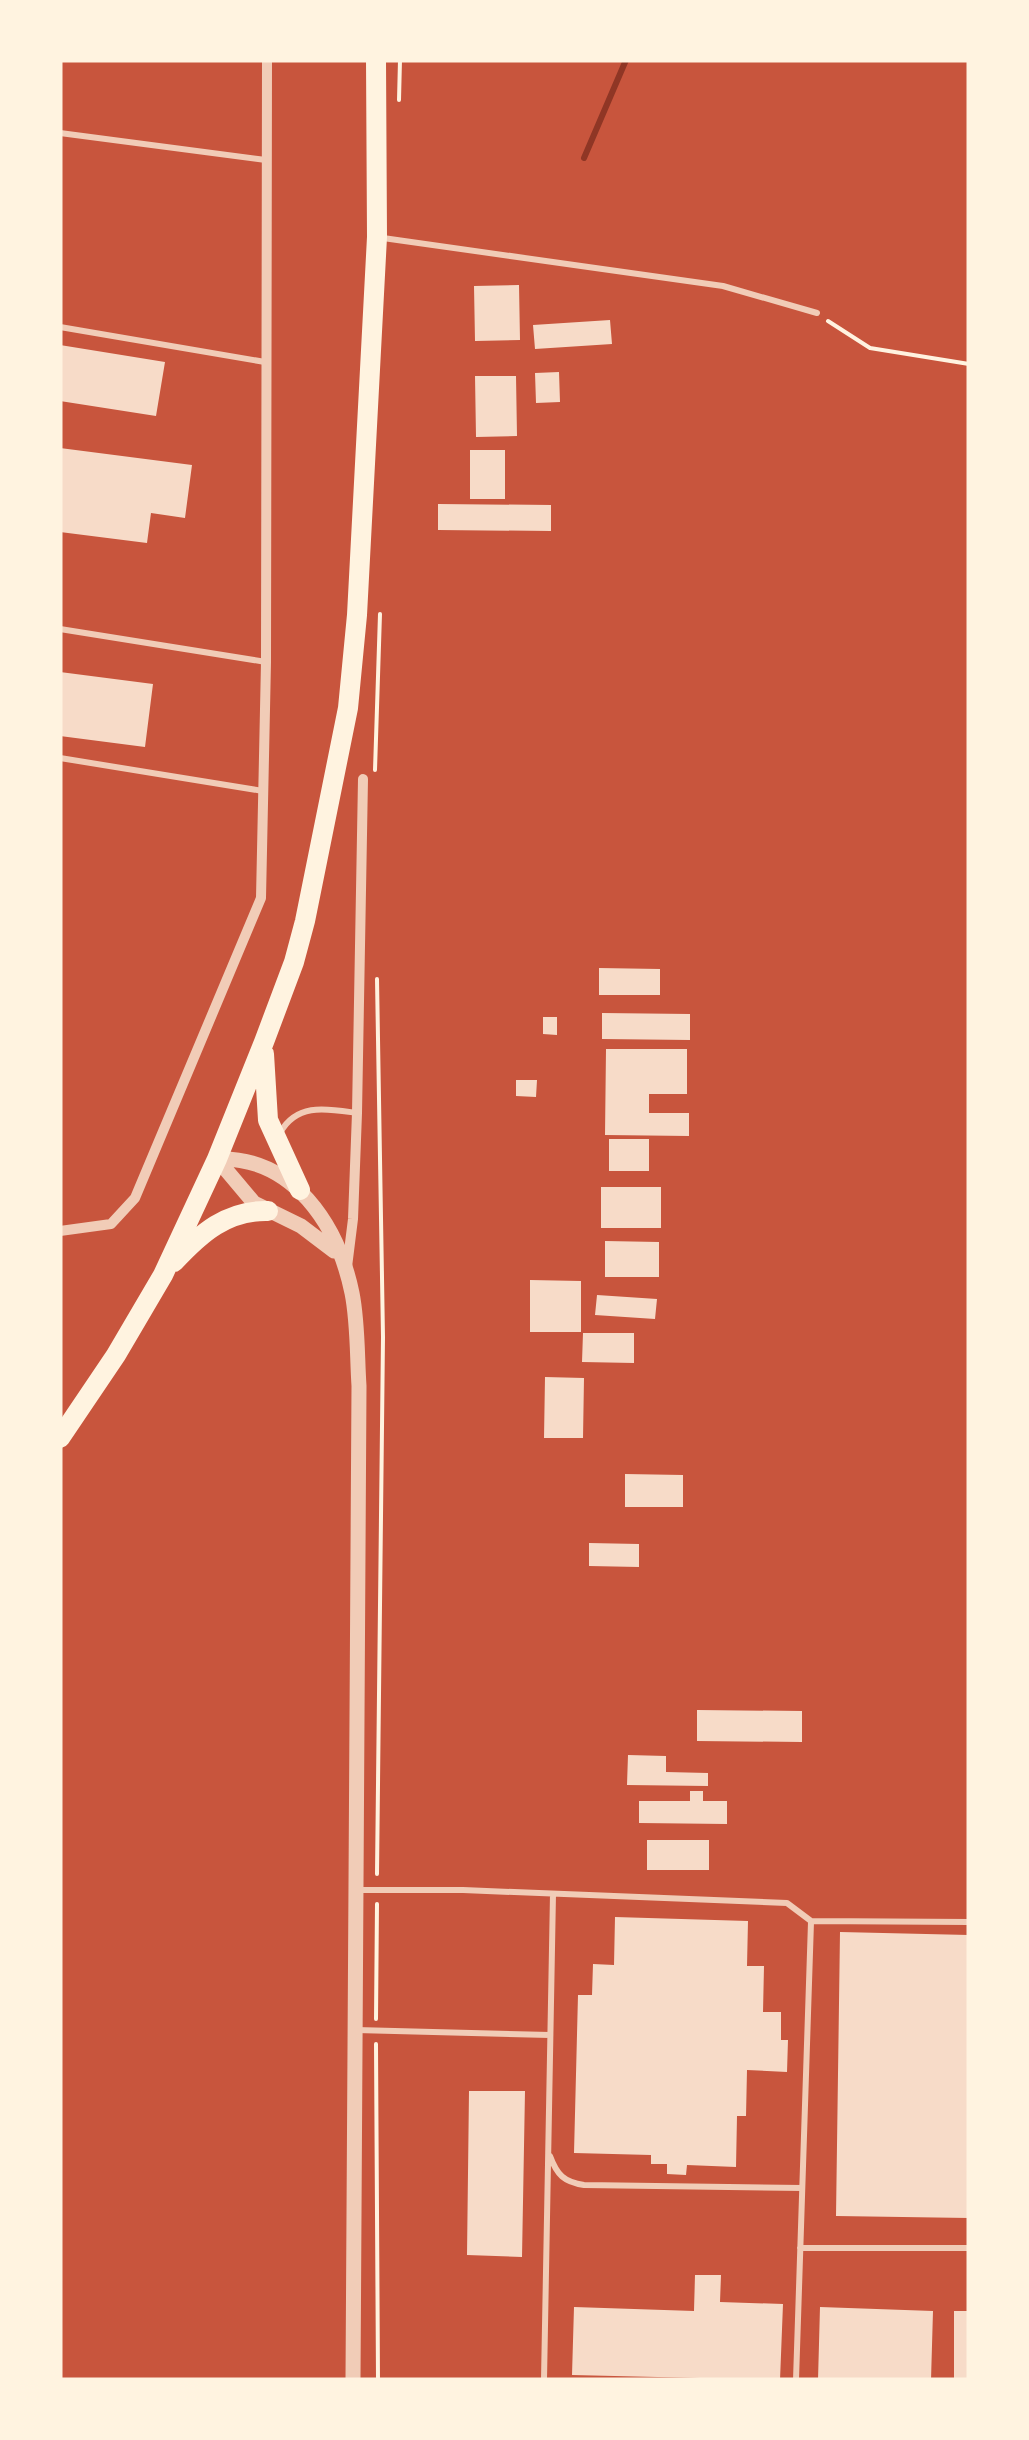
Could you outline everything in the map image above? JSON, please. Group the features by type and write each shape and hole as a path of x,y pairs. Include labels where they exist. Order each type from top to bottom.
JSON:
{"main road":[{"path":"60,1438 163,1274 217,1159 294,962 305,921 350,694 358,615 377,238 376,60"},
{"path":"264,1042 268,1120 300,1190"},
{"path":"163,1274 206,1231 223,1220 240,1213 268,1211"}],"street":[{"path":"60,1231 112,1224 135,1198 261,898 266,662 267,60"},
{"path":"346,1273 358,1113 363,778"},
{"path":"217,1159 242,1158 265,1165 300,1190 323,1220 338,1254 355,1316 359,1386 353,2380"},
{"path":"217,1159 245,1194 268,1211 301,1226 338,1254"}],"lane":[{"path":"60,133 266,160"},
{"path":"377,238 722,286 818,314"},
{"path":"60,327 265,362"},
{"path":"60,628 266,662"},
{"path":"60,758 264,792"},
{"path":"276,1143 282,1126 305,1110 326,1108 358,1113"},
{"path":"356,1890 787,1903 811,1921 969,1922"},
{"path":"544,2380 553,1894"},
{"path":"796,2380 811,1921"},
{"path":"355,2030 550,2035"},
{"path":"548,2150 556,2171 568,2182 584,2186 802,2188"},
{"path":"800,2248 969,2248"}],"path":[{"path":"398,114 400,60"},
{"path":"818,314 870,348 969,364"},
{"path":"374,773 380,597"},
{"path":"377,968 383,1337 376,1890 378,2380"}],"building":[{"path":"519,285 520,340 475,341 474,286"},
{"path":"610,320 612,344 535,349 533,325"},
{"path":"60,345 165,362 156,416 60,401"},
{"path":"559,372 560,402 536,403 535,373"},
{"path":"475,376 516,376 517,436 476,437"},
{"path":"60,448 192,465 185,518 151,513 147,543 60,532"},
{"path":"470,450 505,450 505,499 470,499"},
{"path":"438,504 551,505 551,531 438,530"},
{"path":"60,672 153,684 145,747 60,736"},
{"path":"599,968 660,969 660,995 599,995"},
{"path":"602,1013 690,1014 690,1040 602,1039"},
{"path":"543,1017 557,1017 557,1035 543,1034"},
{"path":"606,1049 687,1049 687,1094 649,1094 649,1113 689,1113 689,1136 605,1135"},
{"path":"516,1080 537,1080 536,1097 516,1096"},
{"path":"609,1139 649,1139 649,1171 609,1171"},
{"path":"601,1187 661,1187 661,1228 601,1228"},
{"path":"605,1241 659,1242 659,1277 605,1277"},
{"path":"530,1280 581,1281 581,1332 530,1332"},
{"path":"597,1295 657,1299 655,1319 595,1315"},
{"path":"583,1333 634,1333 634,1363 582,1362"},
{"path":"545,1377 584,1378 583,1438 544,1438"},
{"path":"625,1474 683,1475 683,1507 625,1507"},
{"path":"589,1543 639,1544 639,1567 589,1566"},
{"path":"697,1710 802,1711 802,1742 697,1741"},
{"path":"628,1755 666,1756 666,1772 708,1773 708,1786 627,1785"},
{"path":"690,1791 703,1791 703,1801 727,1801 727,1824 639,1823 639,1801 690,1801"},
{"path":"647,1840 709,1840 709,1870 647,1870"},
{"path":"615,1917 748,1921 747,1966 764,1966 763,2012 781,2012 781,2040 788,2040 787,2072 747,2070 746,2116 737,2116 736,2167 687,2165 686,2175 667,2174 667,2164 651,2164 651,2155 574,2153 578,1995 592,1995 593,1964 614,1965"},
{"path":"840,1932 969,1935 969,2218 836,2216"},
{"path":"469,2091 525,2091 522,2257 467,2255"},
{"path":"695,2275 721,2275 720,2302 783,2304 780,2380 572,2375 574,2307 694,2311"},
{"path":"820,2307 933,2311 931,2380 818,2380"},
{"path":"954,2311 969,2311 969,2380 954,2380"}],"waterway":[{"path":"584,158 626,60"}]}
